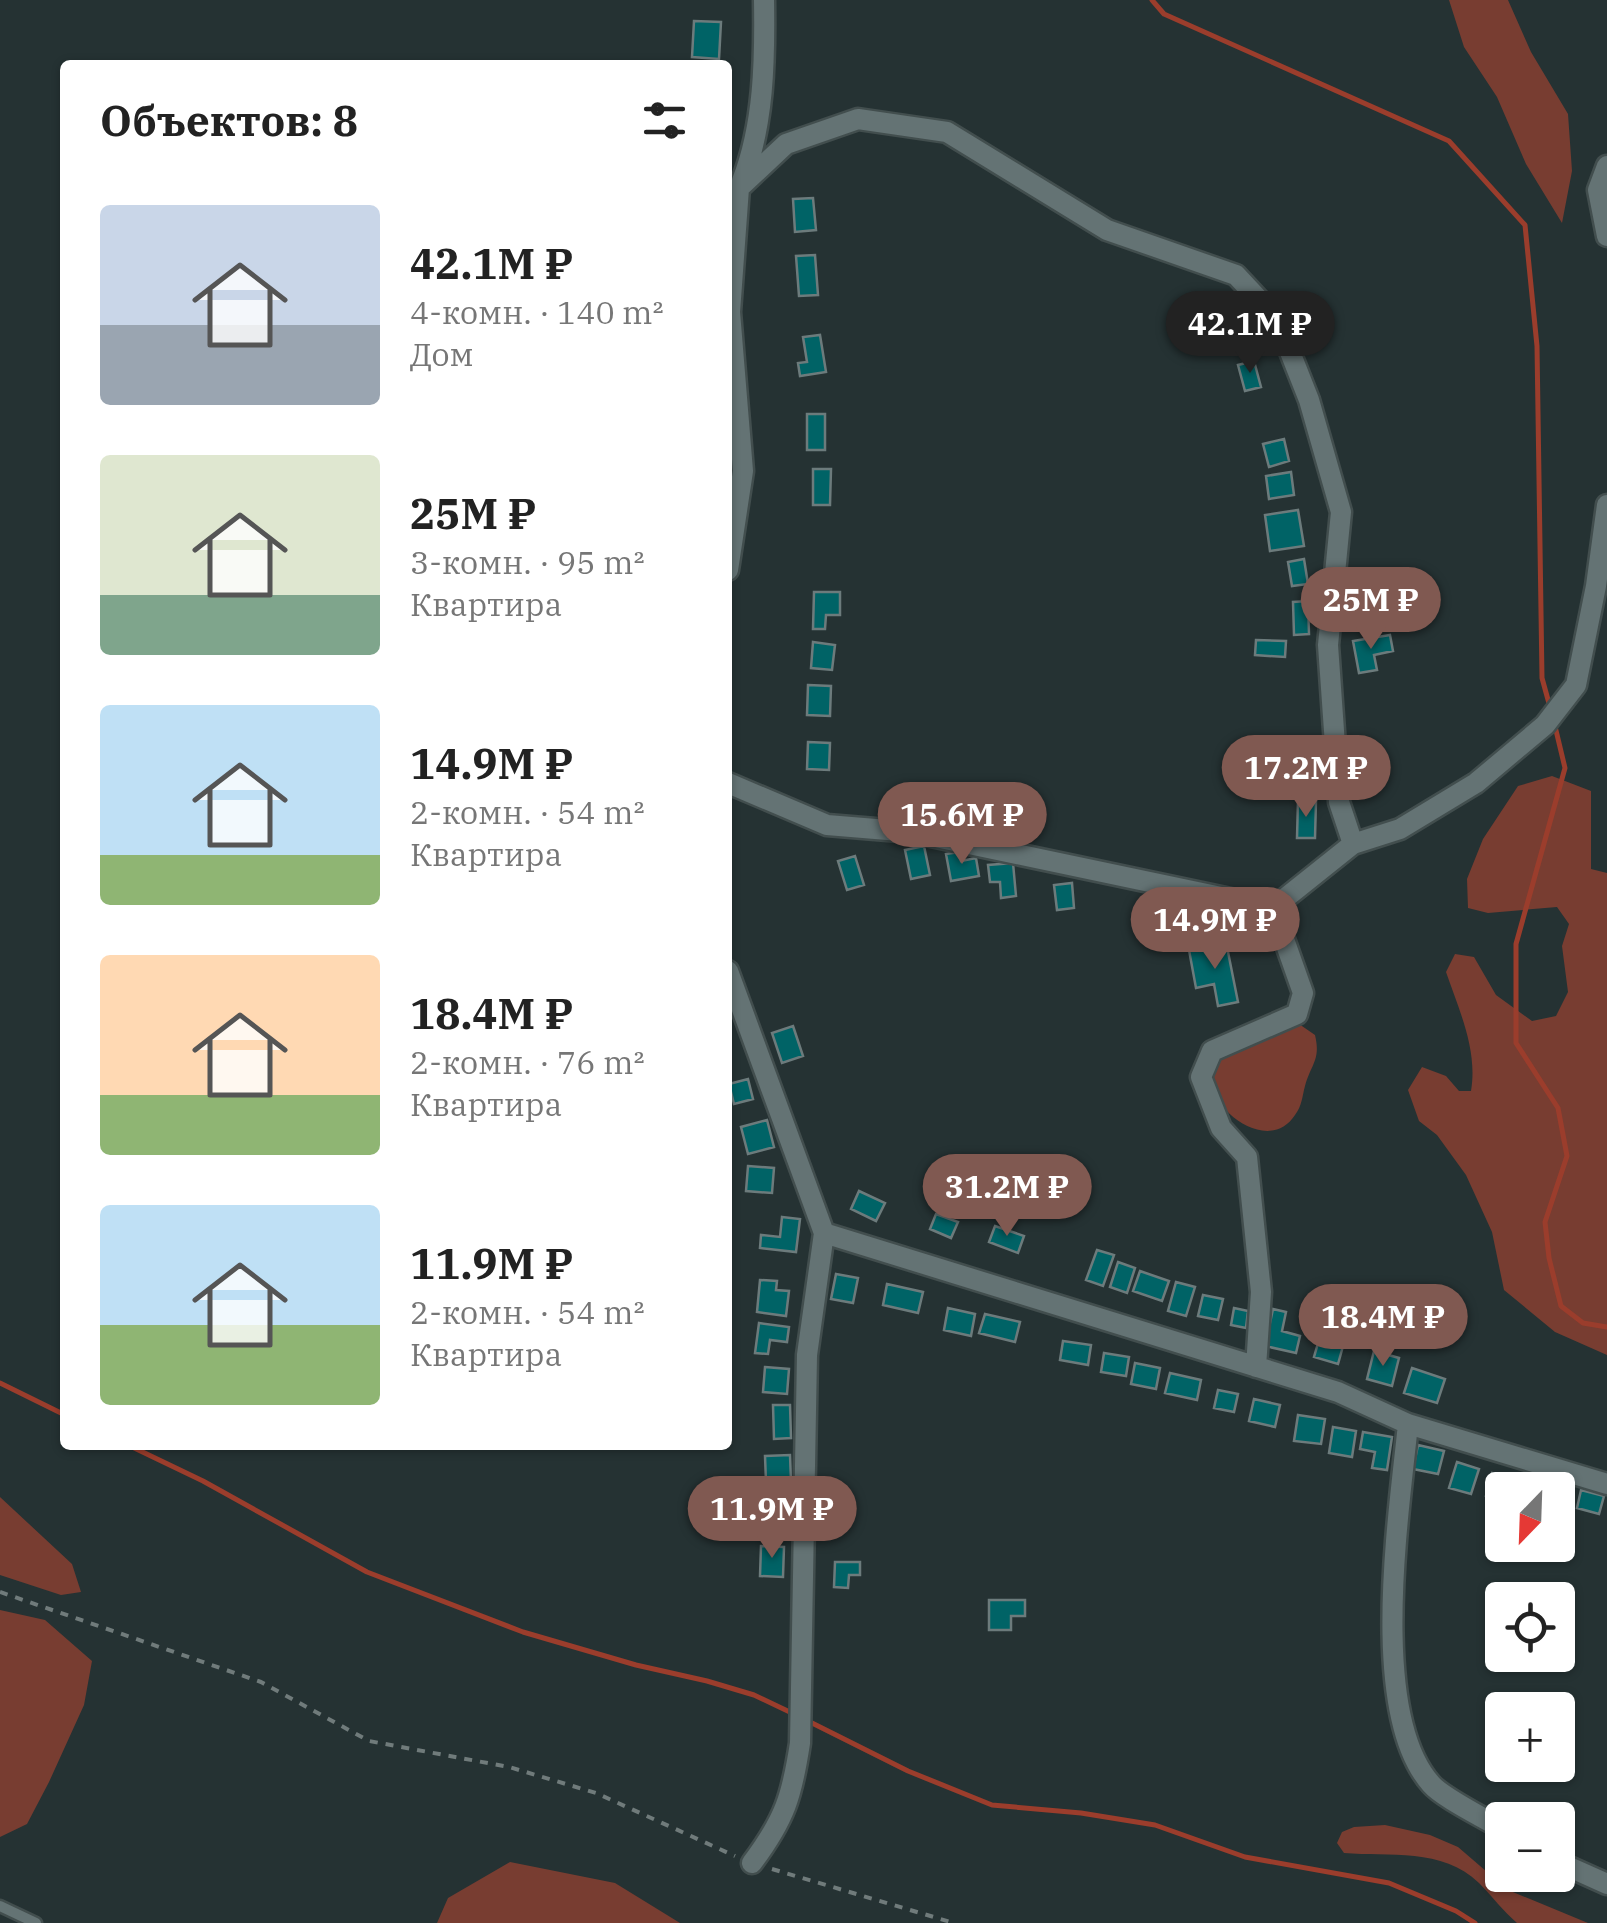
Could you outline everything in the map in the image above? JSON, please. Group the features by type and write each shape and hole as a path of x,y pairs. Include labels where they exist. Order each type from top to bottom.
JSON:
{"street":[{"path":"732,284 739,188 751,158 765,61 764,0"},
{"path":"739,188 786,144 858,119 947,132 1107,230 1236,275 1277,318 1309,400 1341,512 1328,645 1339,802 1353,844"},
{"path":"1607,166 1598,190 1607,236"},
{"path":"732,336 743,470 732,543"},
{"path":"1273,908 1353,844 1400,829 1476,783 1545,725 1576,685 1607,505"},
{"path":"732,785 827,824 912,832 1273,908"},
{"path":"1256,1367 1260,1292 1247,1158 1220,1128 1202,1077 1212,1050 1297,1014 1303,993 1273,908"},
{"path":"732,982 824,1233 807,1355 800,1743 792,1794 771,1838 752,1864"},
{"path":"824,1233 1338,1392 1408,1424 1607,1484"},
{"path":"1408,1424 1392,1590 1399,1712 1411,1748 1431,1786 1485,1819"},
{"path":"1575,1870 1607,1884"}],"lane":[{"path":"0,1906 36,1923"}],"path":[{"path":"0,1592 261,1682 369,1741 509,1766 596,1793 752,1864 954,1923"}],"shaded area":[{"path":"1449,0 1508,0 1531,52 1568,114 1572,171 1562,223 1526,164 1497,97 1464,47"},
{"path":"1552,776 1591,791 1591,869 1607,873 1607,1355 1555,1332 1504,1290 1492,1232 1466,1175 1437,1135 1419,1121 1408,1090 1422,1067 1446,1076 1459,1091 1471,1091 1470,1045 1446,972 1455,954 1474,957 1496,995 1532,1021 1556,1016 1568,992 1562,946 1569,924 1557,907 1488,913 1468,908 1467,879 1483,839 1518,786"},
{"path":"1299,1024 1315,1035 1317,1050 1299,1108 1281,1128 1265,1131 1248,1126 1220,1103 1212,1072 1226,1054"},
{"path":"0,1497 72,1564 81,1592 61,1595 0,1575"},
{"path":"0,1610 45,1620 92,1661 84,1705 49,1782 27,1824 0,1837"},
{"path":"1385,1825 1430,1835 1458,1847 1485,1870 1485,1889 1464,1872 1432,1859 1344,1853 1337,1843 1342,1832 1354,1827"},
{"path":"510,1862 615,1883 680,1923 437,1923 448,1898"},
{"path":"1488,1892 1513,1892 1588,1923 1517,1923"}],"building":[{"path":"694,21 721,22 719,59 692,57"},
{"path":"813,198 816,230 795,232 793,199"},
{"path":"815,255 818,295 799,296 796,256"},
{"path":"820,335 826,372 800,376 798,363 807,362 803,337"},
{"path":"1254,361 1261,387 1245,391 1238,365"},
{"path":"807,414 825,414 825,450 807,450"},
{"path":"1284,439 1289,461 1269,467 1263,444"},
{"path":"813,469 831,469 830,505 813,505"},
{"path":"1291,472 1294,495 1269,499 1266,476"},
{"path":"1298,510 1304,546 1270,551 1265,515"},
{"path":"1304,559 1308,584 1292,586 1288,562"},
{"path":"814,592 840,592 840,615 826,615 825,629 813,629"},
{"path":"1308,601 1309,634 1294,635 1293,602"},
{"path":"1390,635 1393,651 1374,655 1377,670 1359,673 1353,641"},
{"path":"1256,640 1286,641 1285,657 1255,655"},
{"path":"813,642 835,645 832,670 811,668"},
{"path":"808,685 831,686 830,716 807,715"},
{"path":"808,742 830,743 829,770 807,769"},
{"path":"1385,757 1387,775 1364,778 1362,759"},
{"path":"1298,801 1316,801 1315,838 1297,838"},
{"path":"924,846 930,875 911,879 905,850"},
{"path":"959,852 961,861 976,858 979,876 951,881 946,854"},
{"path":"855,856 864,885 847,890 838,861"},
{"path":"1013,863 1016,896 1001,898 1000,882 990,882 988,865"},
{"path":"1072,883 1074,908 1057,910 1054,885"},
{"path":"1226,942 1238,1002 1218,1006 1214,984 1196,988 1189,950"},
{"path":"793,1026 803,1056 782,1063 772,1033"},
{"path":"748,1079 753,1099 734,1104 732,1083"},
{"path":"767,1120 774,1147 748,1154 741,1127"},
{"path":"748,1166 774,1168 772,1193 746,1191"},
{"path":"859,1191 885,1203 876,1221 851,1209"},
{"path":"936,1214 958,1222 951,1238 930,1229"},
{"path":"782,1217 800,1219 796,1252 760,1248 761,1235 780,1237"},
{"path":"995,1226 1024,1236 1018,1253 989,1242"},
{"path":"1097,1250 1114,1255 1103,1286 1086,1280"},
{"path":"1118,1262 1135,1268 1127,1293 1110,1287"},
{"path":"1140,1271 1169,1281 1162,1301 1133,1291"},
{"path":"836,1274 858,1278 853,1303 831,1299"},
{"path":"760,1280 777,1281 776,1290 789,1291 786,1316 757,1312"},
{"path":"1176,1282 1195,1287 1186,1316 1168,1311"},
{"path":"887,1284 923,1292 918,1313 883,1305"},
{"path":"1203,1295 1223,1299 1218,1320 1198,1316"},
{"path":"948,1308 975,1314 971,1336 944,1330"},
{"path":"1234,1308 1248,1311 1246,1328 1231,1325"},
{"path":"1273,1309 1286,1312 1282,1331 1300,1336 1296,1353 1265,1346"},
{"path":"985,1314 1020,1322 1015,1342 979,1333"},
{"path":"759,1323 789,1327 787,1342 770,1340 768,1354 755,1353"},
{"path":"1321,1333 1345,1339 1338,1364 1314,1357"},
{"path":"1063,1341 1091,1345 1088,1365 1060,1360"},
{"path":"1374,1351 1399,1358 1392,1386 1367,1379"},
{"path":"1104,1353 1129,1357 1126,1376 1101,1372"},
{"path":"1135,1363 1160,1368 1156,1389 1131,1384"},
{"path":"765,1367 789,1369 787,1394 763,1392"},
{"path":"1412,1368 1445,1379 1437,1403 1404,1393"},
{"path":"1170,1373 1201,1380 1197,1400 1165,1393"},
{"path":"1218,1390 1238,1394 1234,1412 1214,1408"},
{"path":"1254,1399 1280,1405 1275,1427 1249,1421"},
{"path":"773,1405 790,1405 791,1438 774,1439"},
{"path":"1298,1415 1325,1419 1321,1444 1294,1441"},
{"path":"1333,1427 1356,1431 1352,1457 1329,1453"},
{"path":"1363,1432 1392,1437 1387,1470 1372,1468 1375,1452 1360,1449"},
{"path":"1418,1445 1444,1451 1438,1474 1413,1469"},
{"path":"790,1455 791,1482 766,1482 765,1456"},
{"path":"1457,1462 1479,1469 1471,1494 1449,1488"},
{"path":"1581,1490 1604,1496 1599,1514 1577,1508"},
{"path":"771,1492 788,1493 787,1531 771,1530"},
{"path":"823,1497 847,1497 847,1511 837,1511 837,1531 822,1531"},
{"path":"761,1546 784,1547 783,1577 760,1576"},
{"path":"835,1562 860,1562 860,1575 849,1575 848,1588 834,1587"},
{"path":"989,1600 1025,1600 1025,1616 1011,1616 1011,1630 989,1630"}],"waterway":[{"path":"1152,0 1164,14 1449,141 1525,225 1537,346 1542,678 1550,707"},
{"path":"1554,722 1565,768 1516,944 1516,1043 1558,1108 1567,1156 1545,1222 1561,1306 1583,1323 1607,1327"},
{"path":"0,1383 60,1413"},
{"path":"138,1450 203,1481 367,1572 523,1632 754,1695 794,1714"},
{"path":"808,1721 908,1771 992,1805 1155,1825 1245,1857 1389,1883 1475,1923"}]}
